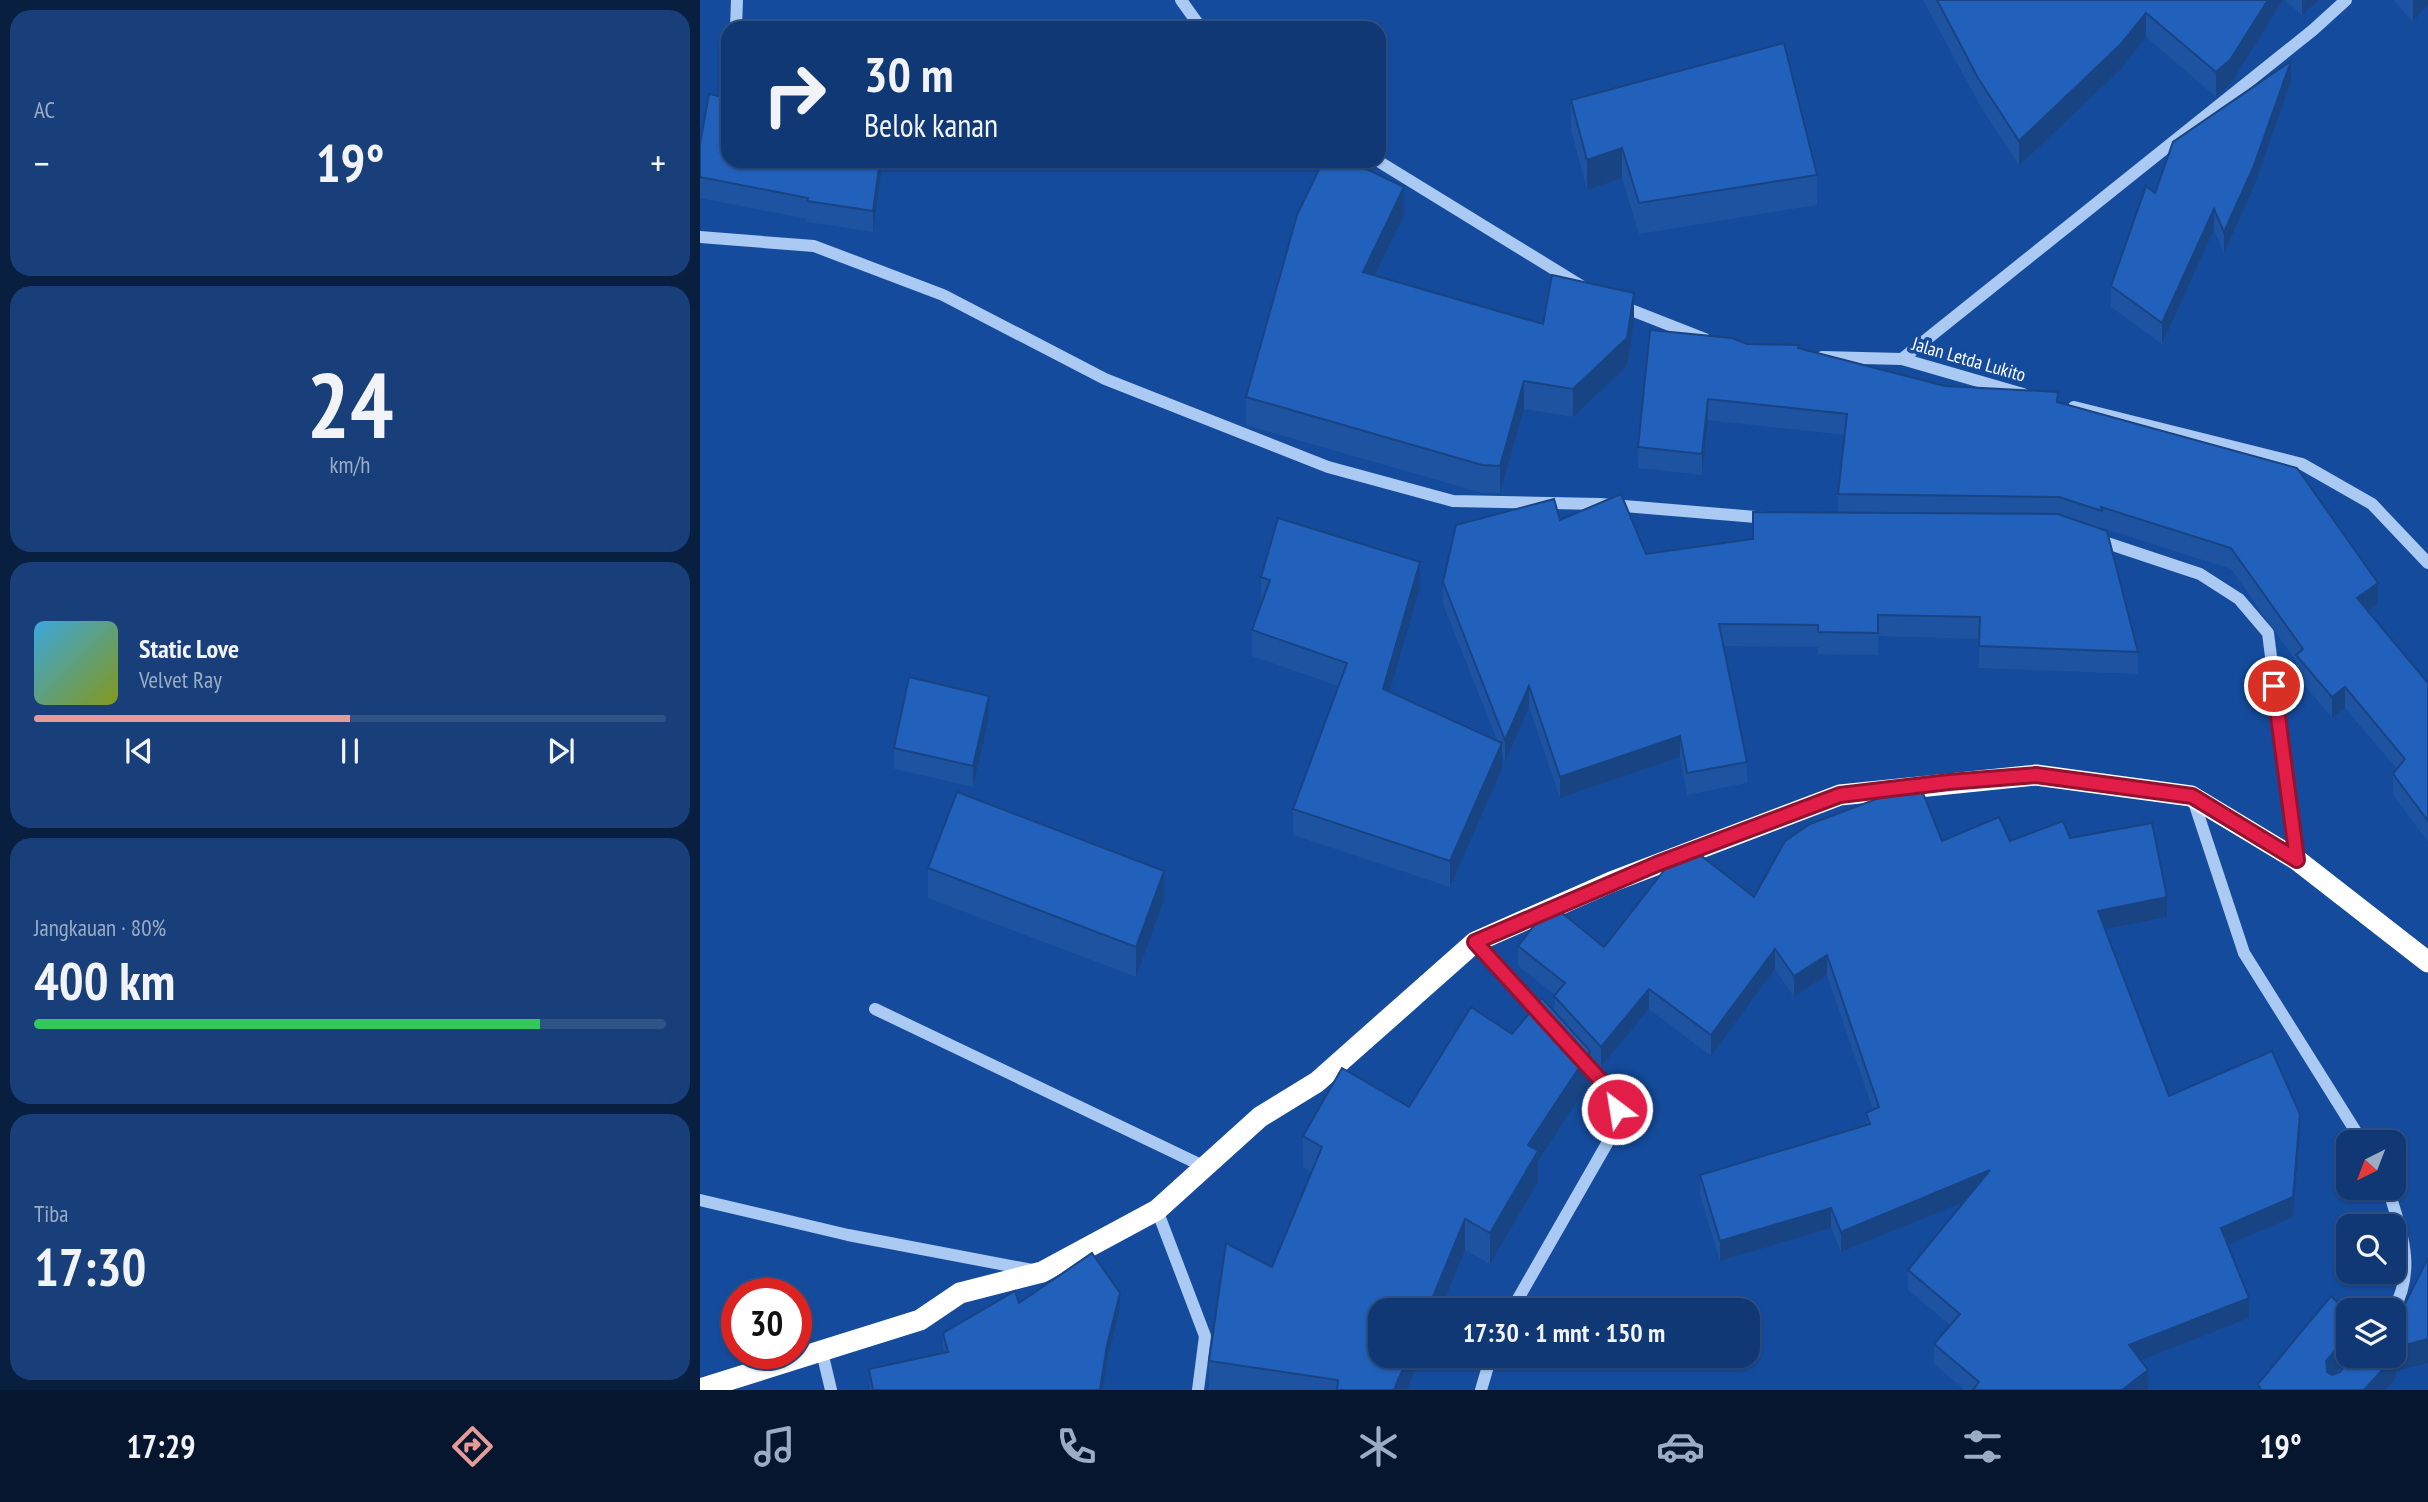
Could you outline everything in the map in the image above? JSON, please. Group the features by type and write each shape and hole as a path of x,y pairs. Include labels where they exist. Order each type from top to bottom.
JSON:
{"highway":[{"path":"700,1390 920,1320 961,1293 1042,1272 1157,1210 1260,1117 1317,1082 1475,942 1624,877 1840,795 2036,775 2192,796 2297,860 2428,962"}],"street":[{"path":"736,21 737,0"},
{"path":"1181,0 1196,21"},
{"path":"1902,359 2313,30 2346,0"},
{"path":"1386,166 1589,291"},
{"path":"700,237 814,246 943,295 1129,389 1328,467 1453,501 1600,504 1784,520"},
{"path":"1613,303 1722,346"},
{"name":"Jalan Letda Lukito","path":"1811,357 1902,359 2039,398"},
{"path":"2065,405 2302,464 2372,504 2428,563"},
{"path":"2085,536 2200,574 2239,599 2267,634 2297,860"},
{"path":"2192,796 2244,953 2355,1130"},
{"path":"1475,942 1558,1033"},
{"path":"876,1009 1205,1167"},
{"path":"1518,1298 1609,1140 1617,1109 1613,1094 1567,1043"},
{"path":"700,1200 848,1235 1042,1272"},
{"path":"2392,1200 2408,1255 2400,1298"},
{"path":"1157,1210 1205,1336 1198,1390"},
{"path":"822,1352 831,1390"},
{"path":"1481,1390 1487,1368"}],"building":[{"path":"1937,0 2268,0 2230,60 2216,72 2146,13 2121,44 2019,141 1978,78"},
{"path":"1784,43 1817,175 1639,203 1622,148 1587,160 1571,100"},
{"path":"2291,61 2253,168 2224,232 2214,209 2162,323 2111,286 2146,186 2155,193 2173,142"},
{"path":"709,94 721,97 721,168 879,168 873,211 807,201 808,198 700,177 700,144"},
{"path":"1320,168 1365,168 1404,187 1363,272 1543,324 1552,275 1634,293 1627,338 1573,389 1524,381 1500,466 1482,465 1246,397 1297,215"},
{"path":"1650,330 1732,338 1747,344 1799,345 1798,348 1945,386 2058,392 2057,402 2297,468 2378,583 2357,598 2428,683 2428,821 2393,774 2405,759 2345,687 2332,697 2296,655 2303,649 2231,548 2101,507 2102,511 2059,497 1838,494 1847,414 1708,399 1702,454 1638,447"},
{"path":"1621,494 1646,554 1753,539 1753,512 2058,514 2107,531 2138,652 1979,646 1980,617 1878,615 1878,633 1818,632 1818,625 1719,624 1747,762 1687,773 1680,736 1560,777 1529,686 1505,740 1443,582 1456,525 1554,499 1560,520"},
{"path":"1278,518 1420,562 1383,689 1502,743 1450,861 1293,809 1347,663 1252,630 1270,580 1261,577"},
{"path":"909,677 989,696 973,766 894,748"},
{"path":"1919,783 1942,841 1999,817 2010,841 2063,821 2070,838 2152,823 2167,897 2098,911 2169,1096 2272,1051 2300,1114 2293,1197 2221,1228 2249,1298 2129,1345 2148,1370 2122,1390 1973,1390 1979,1382 1934,1344 1960,1314 1908,1270 1990,1170 1841,1232 1831,1208 1720,1241 1700,1175 1870,1124 1866,1113 1879,1107 1827,955 1794,976 1775,949 1711,1035 1649,989 1601,1047 1554,996 1565,983 1518,946 1551,904 1604,947 1680,850 1689,846 1754,897 1785,841 1810,824"},
{"path":"957,792 1164,871 1136,947 928,868"},
{"path":"1542,998 1590,1051 1528,1145 1538,1151 1490,1233 1465,1219 1432,1298 1368,1298 1368,1368 1403,1368 1394,1390 1337,1390 1338,1380 1209,1361 1226,1243 1272,1267 1322,1147 1303,1136 1342,1068 1409,1107 1471,1007 1512,1034"},
{"path":"1092,1253 1120,1293 1107,1345 1100,1390 873,1390 869,1369 948,1352 943,1333 1015,1291 1019,1303"},
{"path":"2428,1258 2428,1339 2406,1345 2406,1302"},
{"path":"2331,1296 2336,1301 2336,1349 2326,1361 2327,1372 2332,1375 2343,1368 2384,1368 2364,1390 2261,1390 2258,1384"}],"route":[{"path":"1617,1109 1613,1094 1475,942 1611,882 1725,836 1840,795 1949,782 2036,775 2192,796 2297,860 2274,686"}]}
